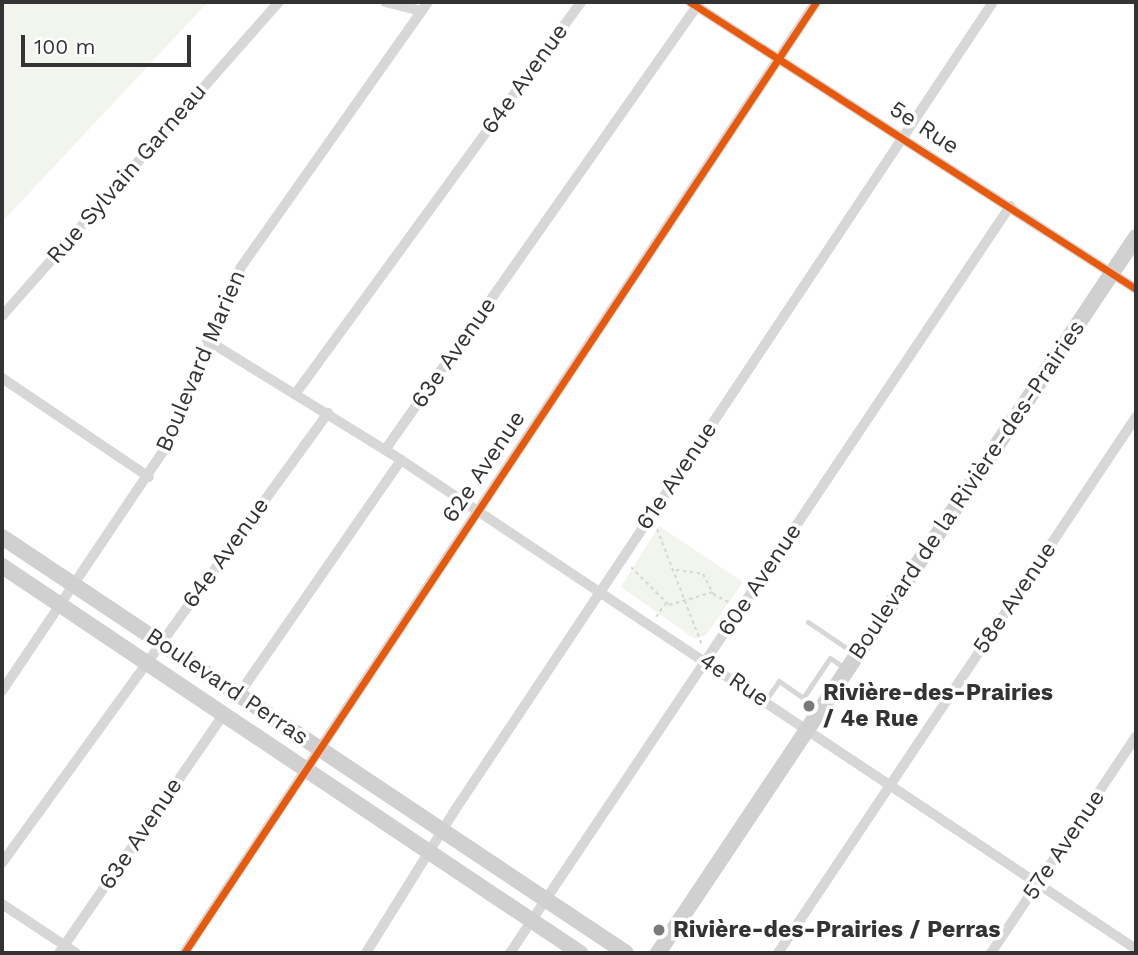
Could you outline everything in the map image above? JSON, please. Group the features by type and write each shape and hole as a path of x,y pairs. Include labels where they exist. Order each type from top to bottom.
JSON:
{"main road":[{"name":"Boulevard de la Rivière-des-Prairies","path":"658,953 1136,237"},
{"name":"Boulevard Perras","path":"2,537 626,953"},
{"name":"Boulevard Perras","path":"2,566 580,953"}],"street":[{"name":"Rue Sylvain Garneau","path":"2,316 279,2"},
{"path":"385,2 425,6"},
{"name":"64e Avenue","path":"296,393 581,2"},
{"name":"62e Avenue","path":"184,953 816,2"},
{"name":"61e Avenue","path":"366,953 442,830 993,2"},
{"name":"5e Rue","path":"693,4 1136,289"},
{"name":"63e Avenue","path":"386,450 693,4"},
{"name":"Boulevard Marien","path":"2,691 63,606 149,477 179,420 207,340 241,267 425,6"},
{"name":"60e Avenue","path":"510,953 1010,206"},
{"path":"207,340 401,460 238,695"},
{"path":"2,378 149,477"},
{"name":"64e Avenue","path":"2,863 328,413"},
{"name":"58e Avenue","path":"778,953 1136,417"},
{"name":"4e Rue","path":"401,460 602,588 705,661 1136,949"},
{"name":"63e Avenue","path":"62,949 223,715"},
{"name":"57e Avenue","path":"991,953 1136,736"},
{"path":"2,904 62,949 76,953"}],"lane":[{"path":"808,622 856,655"},
{"path":"765,701 779,681 803,698 830,658 847,669"}],"path":[{"path":"651,515 687,602 705,661"},
{"path":"621,561 646,577 652,595 665,604 687,602 713,592"},
{"path":"674,570 698,570 713,592 740,609"},
{"path":"659,613 665,604"}],"shaded area":[{"path":"2,2 208,2 2,222"},
{"path":"659,526 743,582 706,635 695,639 621,587"}],"cycle path":[{"path":"690,2 1136,289"},
{"path":"184,953 816,2"}],"place":[{"name":"Rivière-des-Prairies / 4e Rue","path":"809,706"},
{"name":"Rivière-des-Prairies / Perras","path":"659,930"}]}
